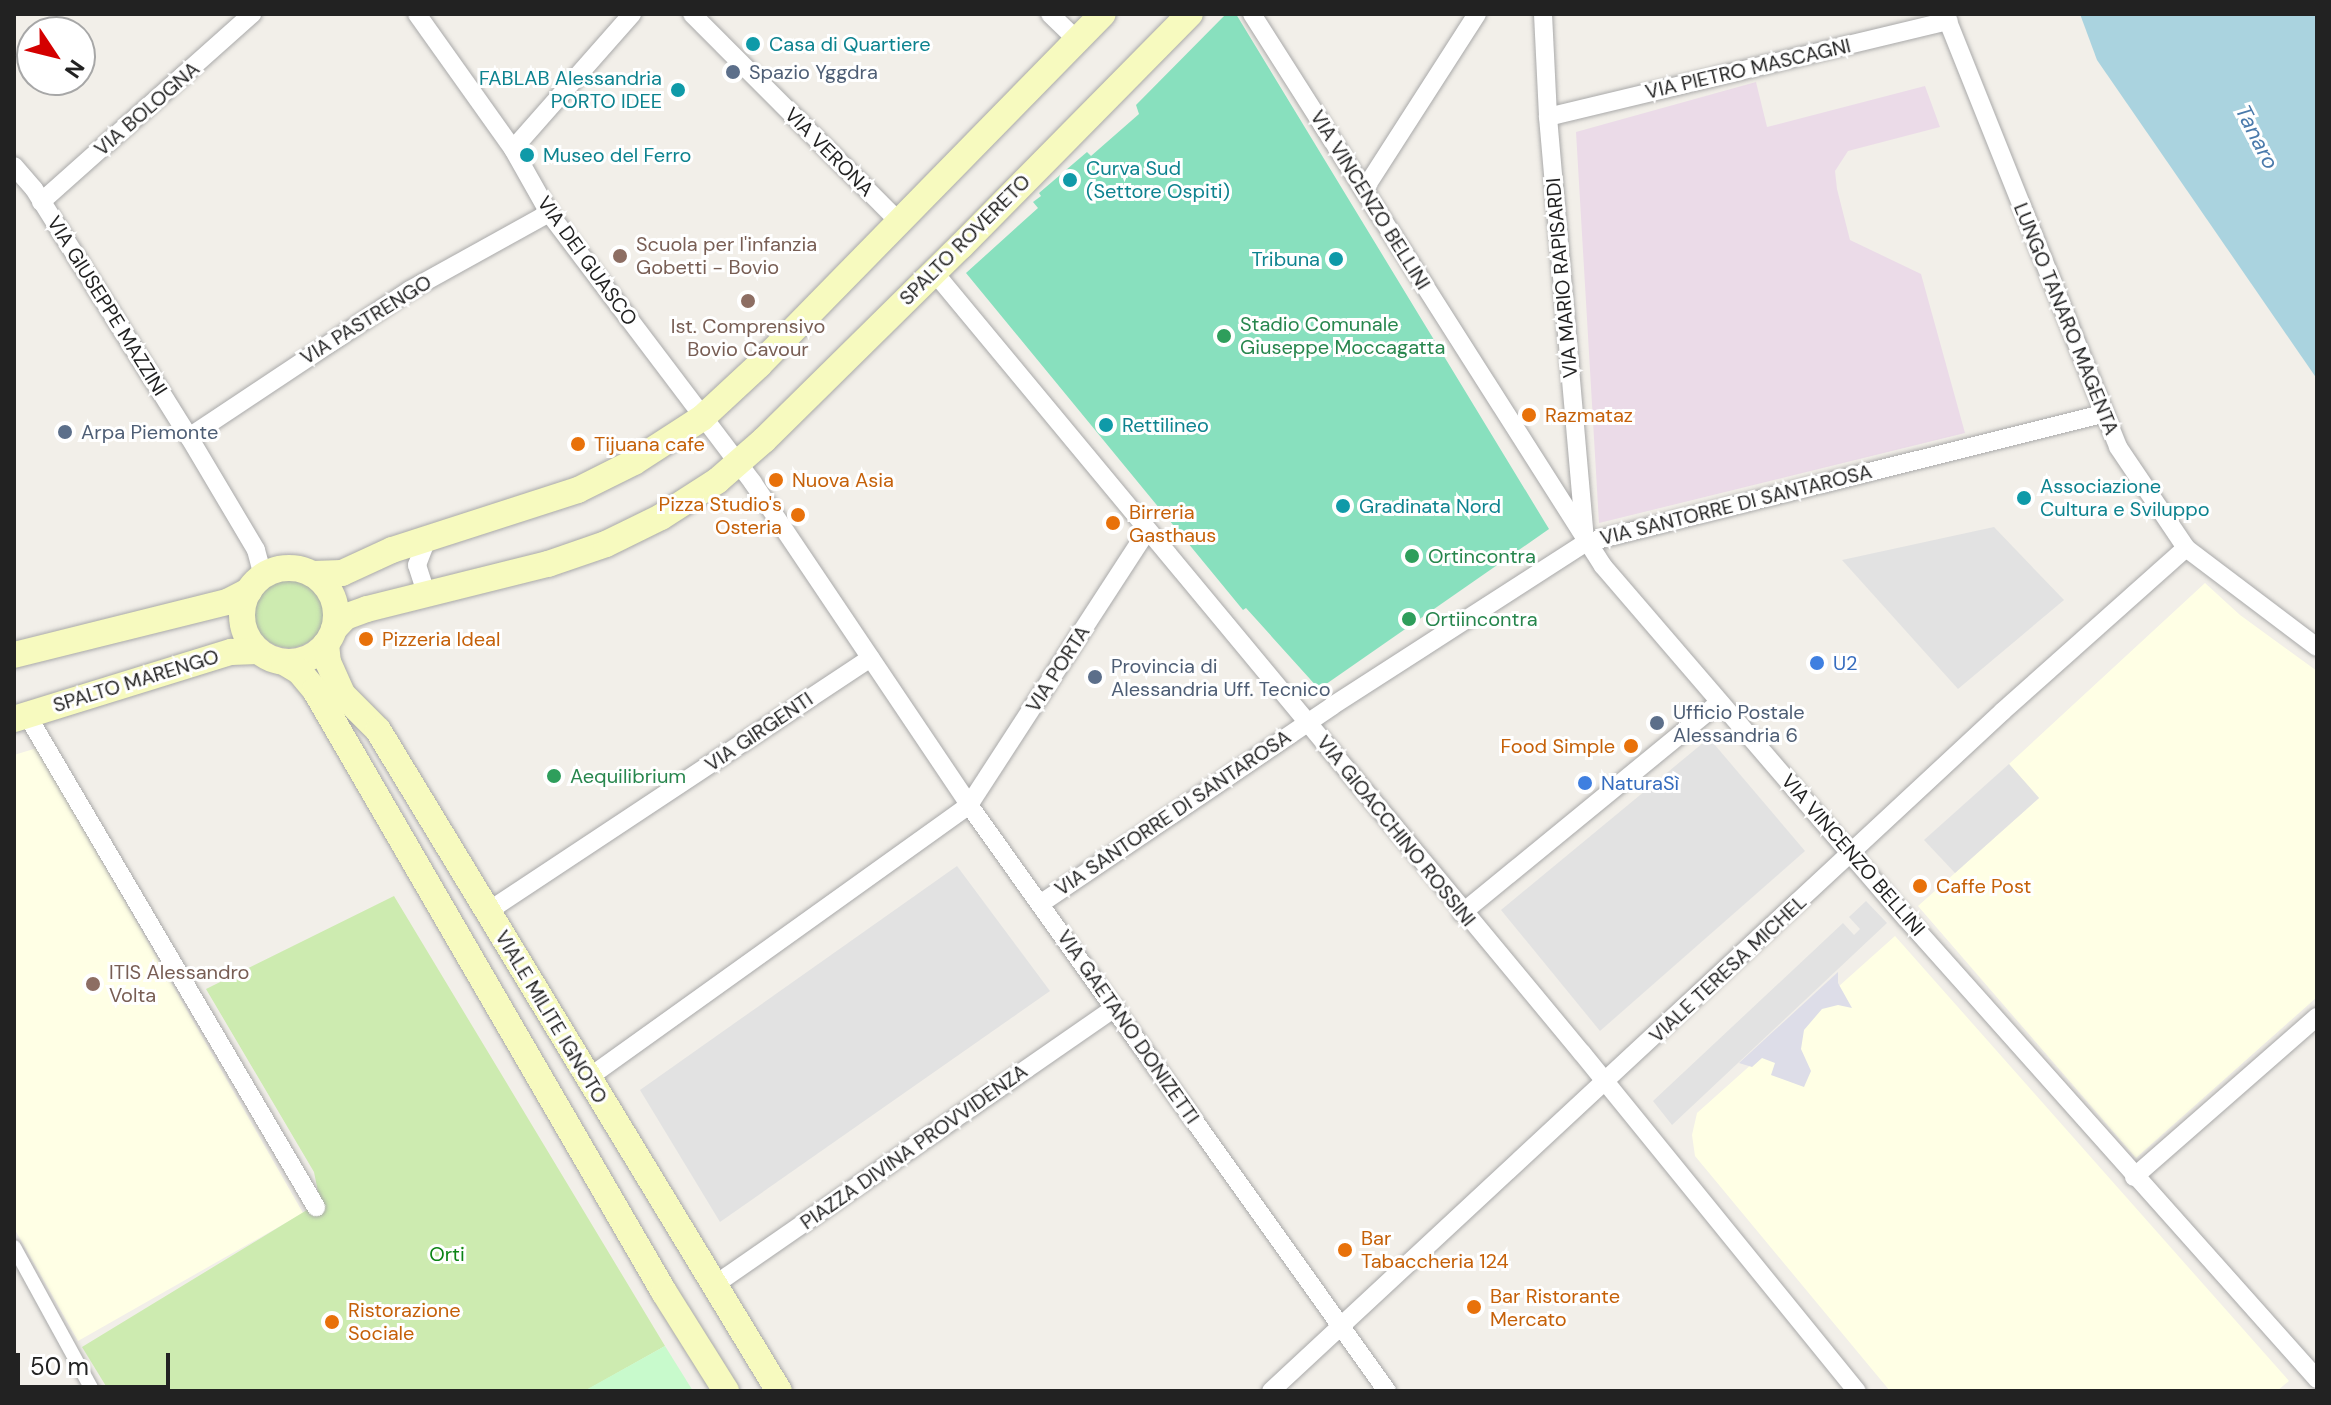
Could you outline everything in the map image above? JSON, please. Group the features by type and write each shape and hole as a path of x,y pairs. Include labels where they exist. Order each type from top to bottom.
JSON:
{"main road":[{"path":"14,655 227,602 291,568 313,574 342,573 427,539 578,490 634,462 702,418 759,365 1103,14"},
{"name":"SPALTO ROVERETO","path":"737,463 934,272 1190,14"},
{"path":"256,584 243,606 243,623 258,651 284,662 308,658 348,616 548,564 626,536 698,494 737,463"},
{"path":"313,574 326,585 334,601 330,636"},
{"name":"VIALE MILITE IGNOTO","path":"330,636 328,662 343,695 378,730 779,1391"},
{"name":"SPALTO MARENGO","path":"20,717 231,652 258,651"},
{"name":"VIALE MILITE IGNOTO","path":"284,662 299,671 315,690 664,1292 726,1391"}],"street":[{"name":"VIA BOLOGNA","path":"41,202 252,14"},
{"name":"VIA DEI GUASCO","path":"417,14 513,149 549,213 737,463"},
{"path":"513,149 632,14"},
{"name":"VIA VERONA","path":"692,14 898,221"},
{"path":"1050,14 1077,40"},
{"name":"VIA VINCENZO BELLINI","path":"1252,14 1585,543 2134,1177 2317,1379"},
{"path":"1364,190 1477,14"},
{"name":"VIA MARIO RAPISARDI","path":"1543,14 1548,117 1585,543"},
{"name":"VIA PIETRO MASCAGNI","path":"1548,117 1947,18"},
{"name":"LUNGO TANARO MAGENTA","path":"1947,18 2102,414 2118,447 2186,548 2317,647"},
{"name":"VIA GIUSEPPE MAZZINI","path":"14,166 41,202 256,550 256,584"},
{"name":"VIA PASTRENGO","path":"189,437 410,290 549,213"},
{"name":"VIA GIOACCHINO ROSSINI","path":"934,272 1462,913 1605,1081 1857,1391"},
{"name":"VIA SANTORRE DI SANTAROSA","path":"1040,904 1307,722 1585,543 2102,414"},
{"name":"VIA GAETANO DONIZETTI","path":"737,463 969,805 1387,1391"},
{"name":"VIA PORTA","path":"969,805 1146,532"},
{"path":"427,539 417,565 424,586 432,595"},
{"name":"VIALE TERESA MICHEL","path":"1271,1391 1853,854 2003,711 2186,548"},
{"name":"VIA GIRGENTI","path":"487,912 871,658"},
{"path":"1462,913 1720,702"},
{"path":"20,717 316,1207"},
{"path":"588,1078 969,805"},
{"name":"PIAZZA DIVINA PROVVIDENZA","path":"713,1286 1115,1008"},
{"path":"2134,1177 2317,1017"},
{"path":"14,1247 93,1391"}],"shaded area":[{"path":"1756,82 1767,127 1925,86 1940,127 1848,151 1835,171 1837,189 1850,240 1921,274 1965,433 1599,523 1576,132"},
{"path":"1994,527 2064,600 1958,689 1842,560"},
{"path":"2205,583 2240,615 2317,671 2317,997 2136,1158 1918,906 2039,798 2009,764"},
{"path":"1709,738 1805,851 1600,1031 1501,910"},
{"name":"ITIS Alessandro Volta","path":"37,748 303,1213 78,1341 14,1228 14,755"},
{"path":"2009,764 2039,798 1955,873 1924,840"},
{"path":"957,866 1050,991 720,1222 640,1090"},
{"path":"1866,901 1887,923 1672,1125 1653,1101 1843,923 1854,935 1860,929 1849,917"},
{"path":"1895,936 2289,1381 2277,1391 1890,1391 1695,1156 1692,1135 1697,1113"},
{"path":"1838,972 1838,983 1852,1008 1838,1005 1822,1009 1804,1030 1801,1049 1811,1071 1804,1087 1771,1075 1775,1063 1762,1058 1752,1067 1739,1063"}],"green space":[{"name":"Stadio Comunale Giuseppe Moccagatta","path":"1226,14 1236,14 1549,529 1319,689 1246,608 1243,610 966,273 1038,208 1033,202 1041,196 1039,193 1087,152 1091,156 1139,114 1136,105"},
{"path":"289,578 314,588 324,613 314,638 289,648 264,638 254,613 264,588"},
{"name":"Orti","path":"394,896 665,1346 585,1391 109,1391 82,1347 320,1202 314,1172 206,989"},
{"path":"665,1346 693,1391 584,1391"}],"water":[{"name":"Tanaro","path":"2080,14 2317,14 2317,379 2097,60"}],"place":[{"name":"Casa di Quartiere","path":"753,44"},
{"name":"Spazio Yggdra","path":"733,72"},
{"name":"FABLAB Alessandria PORTO IDEE","path":"678,90"},
{"name":"Museo del Ferro","path":"527,155"},
{"name":"Curva Sud (Settore Ospiti)","path":"1070,180"},
{"name":"Scuola per l'infanzia Gobetti - Bovio","path":"620,256"},
{"name":"Tribuna","path":"1336,259"},
{"name":"Ist. Comprensivo Bovio Cavour","path":"748,301"},
{"name":"Stadio Comunale Giuseppe Moccagatta","path":"1224,336"},
{"name":"Razmataz","path":"1529,415"},
{"name":"Rettilineo","path":"1106,425"},
{"name":"Arpa Piemonte","path":"65,432"},
{"name":"Tijuana cafe","path":"578,444"},
{"name":"Nuova Asia","path":"776,480"},
{"name":"Associazione Cultura e Sviluppo","path":"2024,498"},
{"name":"Gradinata Nord","path":"1343,506"},
{"name":"Pizza Studio's Osteria","path":"798,515"},
{"name":"Birreria Gasthaus","path":"1113,523"},
{"name":"Ortincontra","path":"1412,556"},
{"name":"Ortiincontra","path":"1409,619"},
{"name":"Pizzeria Ideal","path":"366,639"},
{"name":"U2","path":"1817,663"},
{"name":"Provincia di Alessandria Uff. Tecnico","path":"1095,677"},
{"name":"Ufficio Postale Alessandria 6","path":"1657,723"},
{"name":"Food Simple","path":"1631,746"},
{"name":"Aequilibrium","path":"554,776"},
{"name":"NaturaSì","path":"1585,783"},
{"name":"Caffe Post","path":"1920,886"},
{"name":"ITIS Alessandro Volta","path":"93,984"},
{"name":"Bar Tabaccheria 124","path":"1345,1250"},
{"name":"Bar Ristorante Mercato","path":"1474,1307"},
{"name":"Ristorazione Sociale","path":"332,1322"}]}
